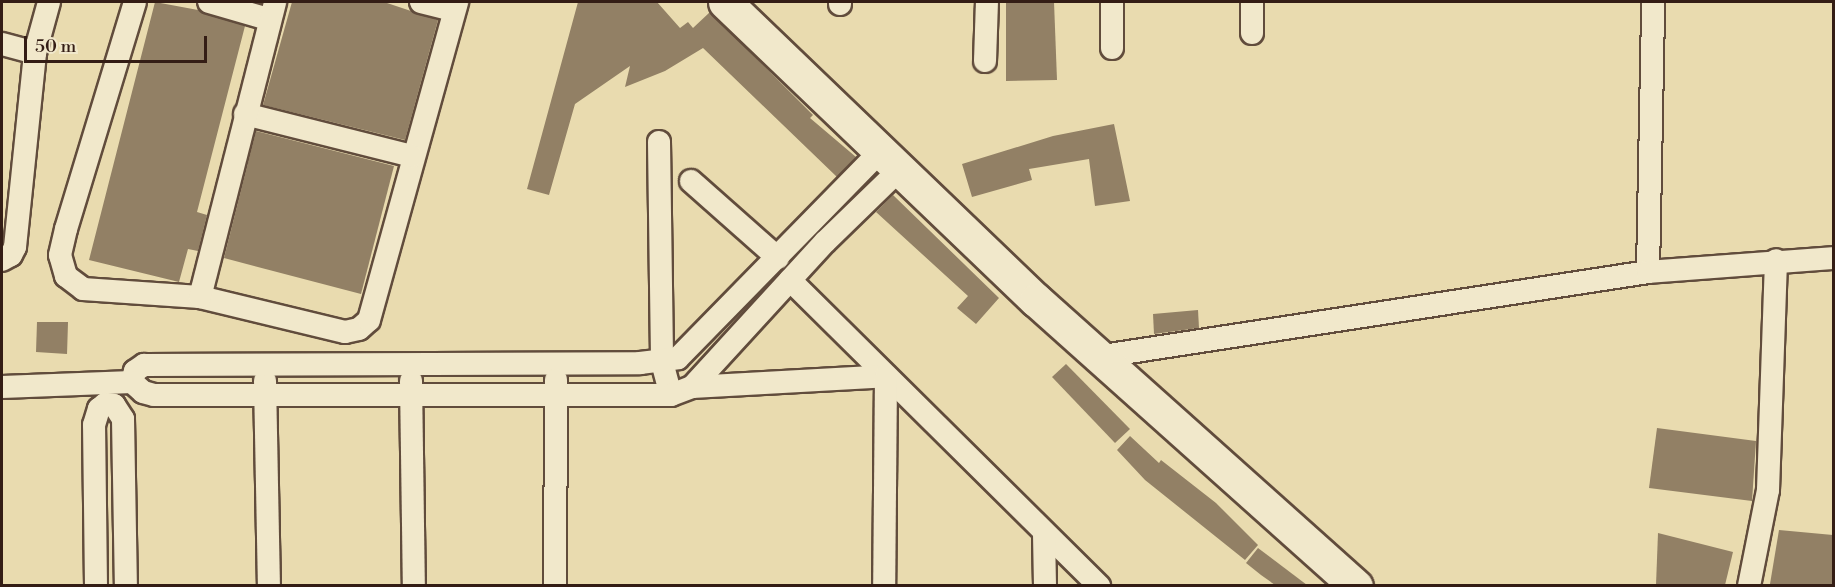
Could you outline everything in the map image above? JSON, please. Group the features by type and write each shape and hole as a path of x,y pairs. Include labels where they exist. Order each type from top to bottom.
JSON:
{"main road":[{"path":"725,2 1036,300 1103,356 1356,585"}],"street":[{"path":"2,260 15,247 35,54 49,2"},
{"path":"135,2 60,255 66,276 83,289 200,297 334,331 359,329 369,320 412,156 455,6 421,2"},
{"path":"200,297 271,10 209,2"},
{"path":"985,61 987,2"},
{"path":"1112,2 1112,48"},
{"path":"1252,2 1252,33"},
{"path":"1648,272 1653,2"},
{"path":"2,44 35,54"},
{"path":"245,114 412,156"},
{"path":"659,142 662,362 682,391"},
{"path":"132,382 135,371 144,365 555,364 662,362 678,358 778,258 890,160"},
{"path":"682,391 790,280 890,160"},
{"path":"691,181 778,258"},
{"path":"1103,356 1648,272 1776,260 1833,258"},
{"path":"1749,585 1768,490 1776,260"},
{"path":"790,280 1044,534 1099,585"},
{"path":"756,281 773,298"},
{"path":"410,364 414,585"},
{"path":"555,364 555,585"},
{"path":"266,365 268,585"},
{"path":"132,382 143,392 154,395 556,394 682,391 886,376"},
{"path":"884,585 886,376"},
{"path":"2,387 105,394 132,382"},
{"path":"96,585 94,425 105,394"},
{"path":"105,394 123,419 126,585"},
{"path":"1044,534 1045,585"}],"building":[{"path":"155,2 198,10 245,26 197,212 207,215 198,251 188,249 179,282 89,260"},
{"path":"292,2 384,2 438,20 405,140 263,105"},
{"path":"578,2 657,2 680,28 688,22 693,28 710,12 813,115 810,118 856,157 837,177 703,48 665,71 625,87 630,66 575,104 549,195 527,189"},
{"path":"1006,2 1054,2 1057,80 1006,81"},
{"path":"1114,124 1130,201 1095,206 1089,159 1029,169 1032,180 972,197 962,164 1053,136"},
{"path":"256,131 394,166 361,294 224,258"},
{"path":"893,195 999,298 976,324 957,308 968,296 876,212"},
{"path":"1198,310 1199,328 1154,334 1153,314"},
{"path":"37,322 68,322 67,354 36,352"},
{"path":"1066,364 1130,429 1115,443 1052,377"},
{"path":"1657,428 1756,441 1752,501 1649,488"},
{"path":"1130,436 1159,463 1161,460 1216,503 1258,545 1245,560 1145,480 1117,450"},
{"path":"1779,530 1833,535 1833,585 1770,584"},
{"path":"1658,533 1733,552 1725,585 1656,585"},
{"path":"1258,548 1307,585 1275,585 1261,575 1246,563"}]}
